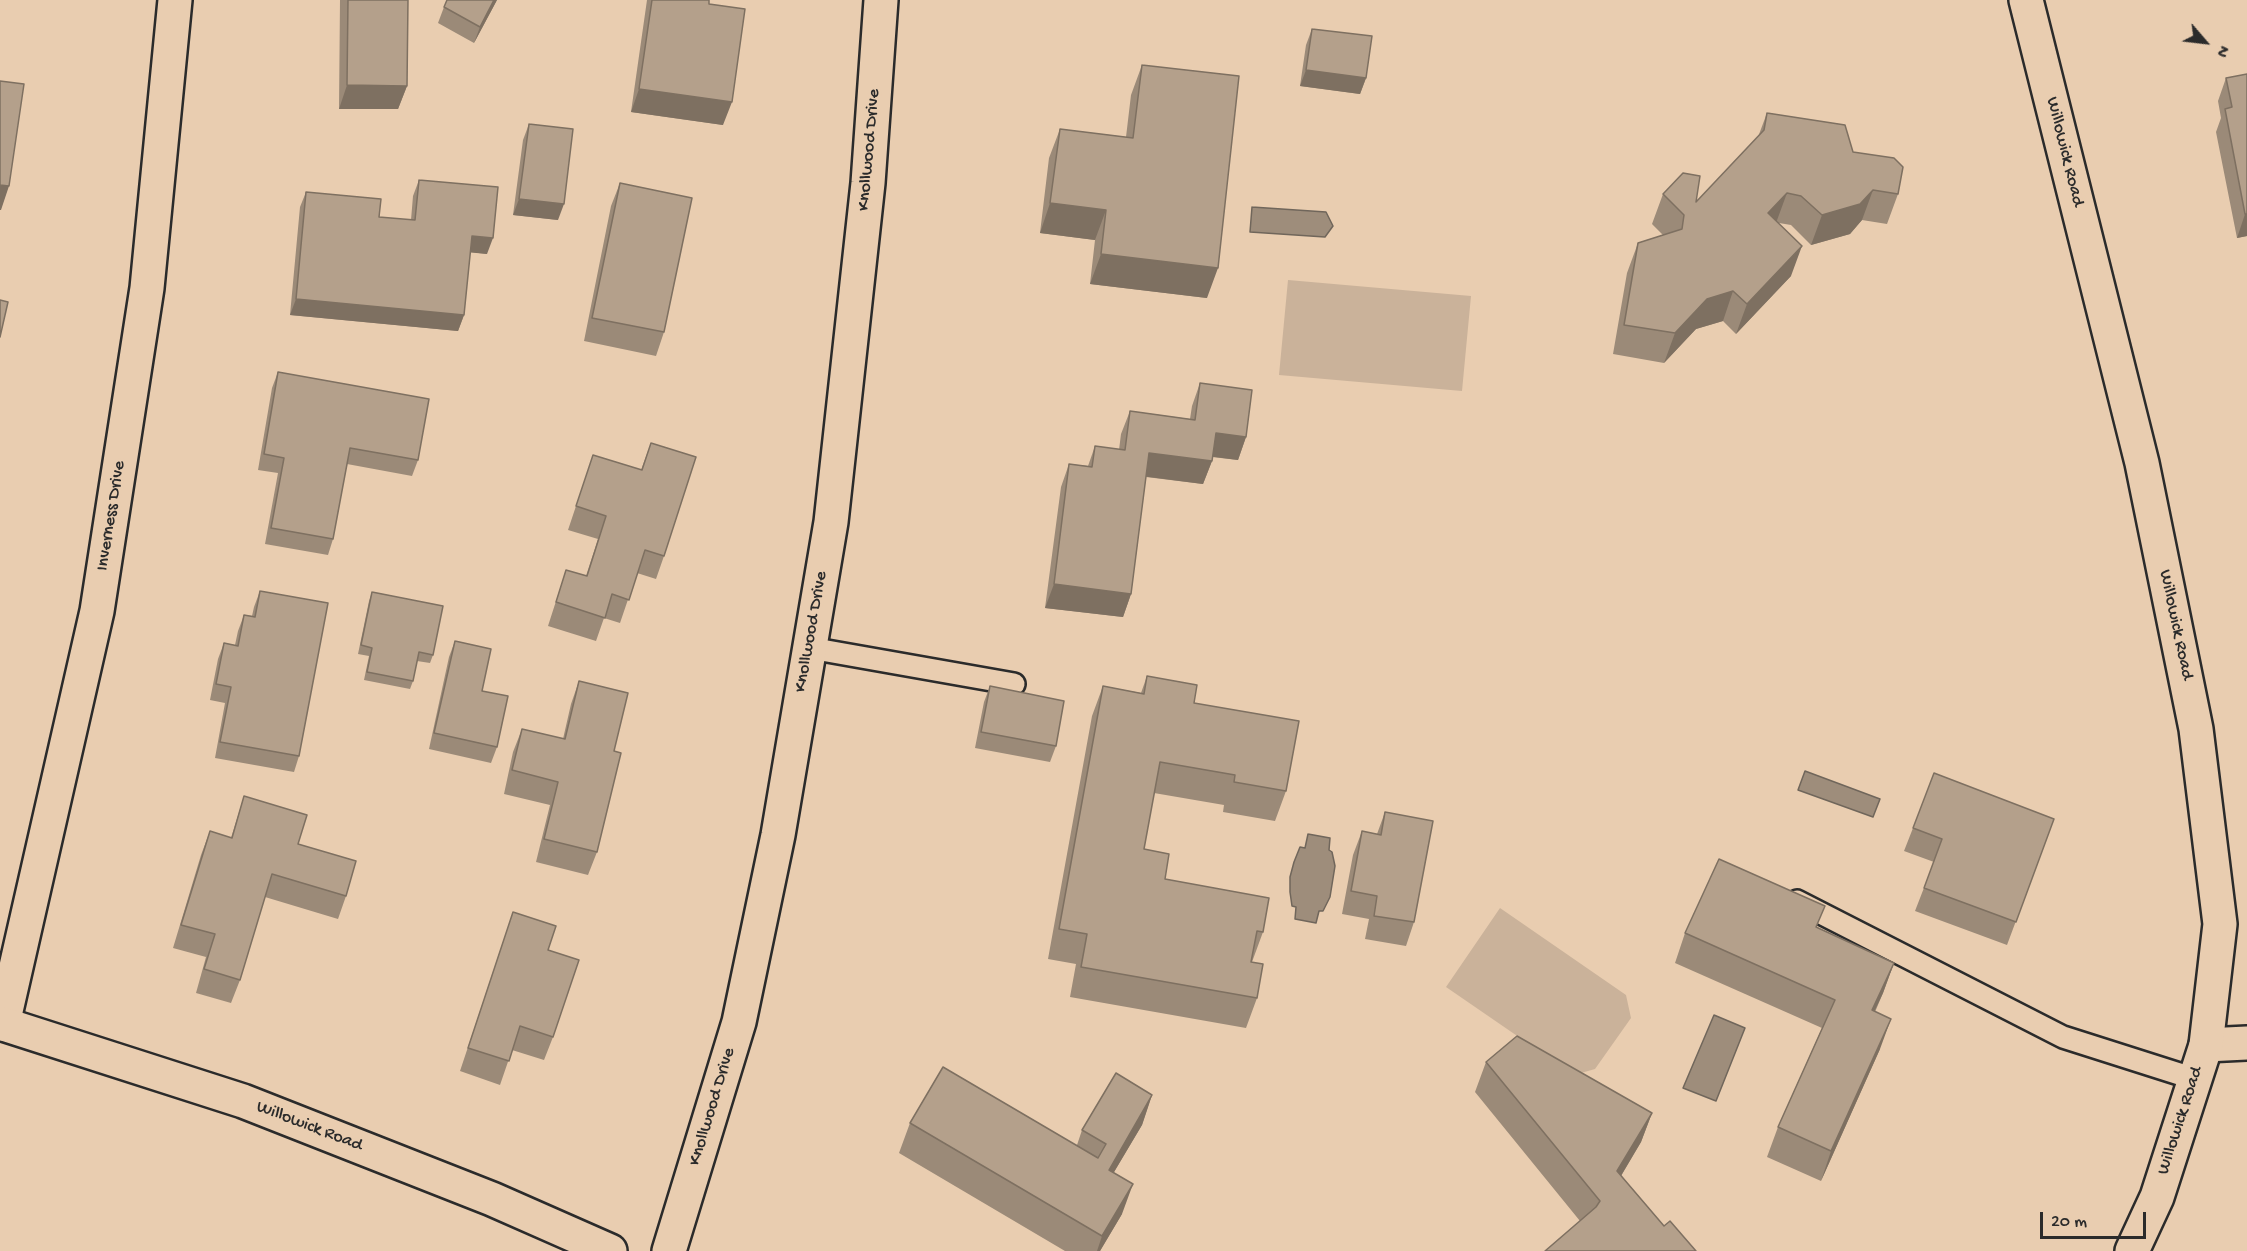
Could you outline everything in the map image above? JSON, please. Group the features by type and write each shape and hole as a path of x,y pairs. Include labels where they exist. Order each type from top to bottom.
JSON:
{"street":[{"name":"Inverness Drive","path":"1,1023 97,611 147,288 175,0"},
{"name":"Knollwood Drive","path":"669,1251 739,1022 778,836 810,648 831,522 862,242 881,0"},
{"name":"Willowick Road","path":"2026,0 2142,464 2196,729 2220,924 2206,1045 2157,1197 2132,1251"},
{"name":"Willowick Road","path":"1,1023 243,1101 492,1199 610,1251"},
{"path":"2206,1045 2247,1043"}],"lane":[{"path":"810,648 1014,684"},
{"path":"1774,890 2063,1037 2195,1079"}],"shaded area":[{"path":"1252,207 1326,212 1333,226 1325,237 1250,232"},
{"path":"1288,280 1471,296 1462,391 1279,375"},
{"path":"1805,771 1880,799 1873,817 1798,790"},
{"path":"1308,834 1330,838 1329,850 1332,852 1335,866 1330,897 1323,911 1319,911 1316,923 1295,919 1296,907 1292,906 1290,892 1290,877 1294,862 1300,847 1305,848"},
{"path":"1500,908 1626,995 1631,1018 1595,1069 1574,1075 1446,987"},
{"path":"1714,1015 1745,1028 1716,1101 1683,1088"}],"building":[{"path":"348,0 408,0 407,86 347,85"},
{"path":"447,0 494,0 480,27 444,7"},
{"path":"652,0 709,0 709,4 745,9 732,102 639,89"},
{"path":"1312,29 1372,36 1366,78 1306,70"},
{"path":"1142,65 1239,76 1218,268 1101,254 1106,210 1050,203 1060,129 1133,138"},
{"path":"2247,74 2247,214 2245,214 2225,109 2232,107 2226,78"},
{"path":"0,81 24,84 9,186 0,185"},
{"path":"1767,113 1845,125 1853,152 1894,158 1903,167 1898,194 1873,190 1860,204 1822,215 1801,196 1787,193 1768,213 1802,246 1747,304 1733,291 1707,299 1675,333 1624,325 1638,243 1682,229 1684,215 1663,194 1683,173 1700,176 1696,202 1764,130"},
{"path":"529,124 573,129 564,204 519,199"},
{"path":"419,180 498,187 493,238 472,236 464,315 296,299 306,192 381,199 379,217 415,220"},
{"path":"620,183 692,198 664,332 592,318"},
{"path":"0,300 8,302 0,337"},
{"path":"278,372 429,399 418,460 350,448 333,539 271,528 284,458 264,454"},
{"path":"1200,383 1252,390 1246,437 1216,433 1212,461 1149,453 1131,594 1054,584 1069,464 1092,467 1095,446 1125,450 1130,411 1195,420"},
{"path":"651,443 696,457 664,556 645,550 629,600 612,594 605,618 556,602 566,570 587,576 606,516 576,506 593,455 642,470"},
{"path":"260,591 328,603 299,756 220,742 231,687 216,684 224,643 238,646 244,615 255,617"},
{"path":"372,592 443,606 433,655 419,652 413,681 367,672 372,648 361,645"},
{"path":"455,641 491,649 482,691 508,696 497,747 434,733"},
{"path":"1147,676 1197,685 1194,703 1299,721 1286,791 1234,782 1235,775 1160,762 1144,849 1169,854 1165,879 1269,898 1263,932 1257,931 1251,962 1263,964 1257,998 1081,967 1087,934 1059,929 1103,686 1144,694"},
{"path":"579,681 628,693 614,751 621,753 597,852 544,839 558,782 512,770 522,729 565,739"},
{"path":"990,686 1064,701 1056,746 981,732"},
{"path":"1934,773 2054,819 2016,922 1924,888 1942,839 1913,828"},
{"path":"244,796 307,815 298,844 356,861 346,896 272,874 240,980 204,969 215,934 181,925 210,831 232,838"},
{"path":"1385,812 1433,821 1414,922 1374,916 1377,896 1351,891 1362,831 1381,835"},
{"path":"1719,859 1825,906 1816,927 1894,963 1872,1010 1891,1019 1831,1151 1778,1127 1835,1000 1685,933"},
{"path":"513,912 556,926 548,950 579,960 553,1037 520,1026 509,1061 468,1048"},
{"path":"1517,1036 1652,1113 1617,1171 1664,1226 1670,1221 1696,1251 1545,1251 1600,1201 1486,1062"},
{"path":"943,1067 1098,1158 1106,1144 1082,1130 1116,1073 1152,1095 1109,1170 1133,1184 1102,1236 910,1123"}]}
